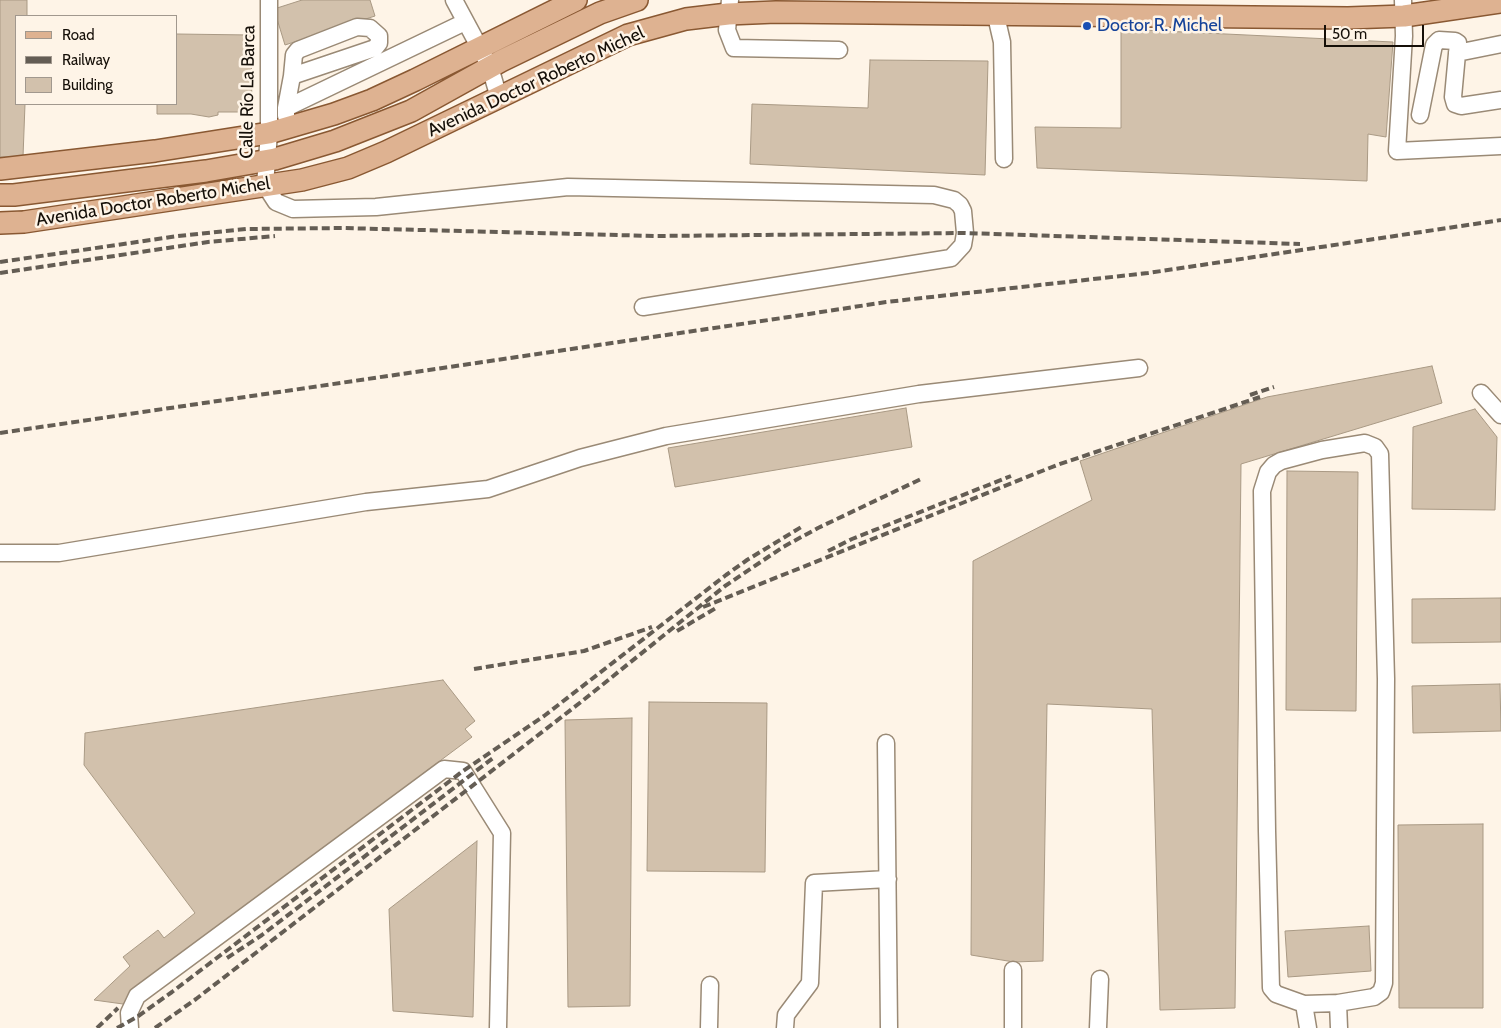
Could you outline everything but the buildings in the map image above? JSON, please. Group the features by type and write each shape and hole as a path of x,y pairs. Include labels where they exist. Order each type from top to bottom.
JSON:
{"main road":[{"path":"0,169 155,151 281,123 334,114 372,100 576,0"},
{"name":"Avenida Doctor Roberto Michel","path":"0,195 14,195 206,171 267,160 335,141 410,111 490,67 600,12 637,0"},
{"name":"Avenida Doctor Roberto Michel","path":"0,223 24,222 302,180 348,168 386,152 628,35 729,7 776,12 963,7 996,16 1286,19 1403,8 1501,2"}],"street":[{"name":"Calle Río La Barca","path":"265,185 267,160 281,123 269,0"},
{"path":"454,0 490,67 499,98"},
{"path":"729,7 727,30 734,48 839,50"},
{"path":"1403,8 1404,36 1397,151 1501,146"},
{"path":"996,16 1002,42 1004,159"},
{"path":"281,123 466,22"},
{"path":"281,123 292,76 294,55 298,50 357,26 370,28 379,36 379,43 375,48 292,76"},
{"path":"1420,115 1435,43 1439,40 1456,41 1459,45 1453,97 1455,104 1461,106 1501,100"},
{"path":"1457,53 1501,44"},
{"path":"265,185 276,202 293,209 376,207 568,187 934,195 954,200 963,211 965,233 962,245 951,258 643,307"},
{"path":"0,553 59,553 366,502 488,489 580,458 666,436 918,394 1139,368"},
{"path":"1481,393 1501,415"},
{"path":"1365,443 1375,447 1380,454 1386,679 1384,983 1381,992 1374,997 1304,1004 1276,994 1272,988 1267,831 1262,491 1268,472 1274,465 1282,461 1322,450 1365,443"},
{"path":"886,743 889,1028"},
{"path":"130,1028 129,1013 138,996 444,769 463,771 502,833 498,1028"},
{"path":"785,1028 786,1015 810,983 814,883 888,879"},
{"path":"1013,970 1013,1028"},
{"path":"1098,1028 1100,979"},
{"path":"710,985 710,1028"},
{"path":"1338,1002 1339,1028"},
{"path":"1304,1004 1308,1028"}],"railway":[{"path":"0,433 886,302 1148,273 1501,220"},
{"path":"0,262 178,236 246,229 343,228 655,236 965,233 1300,244"},
{"path":"0,273 208,242 275,236"},
{"path":"1250,395 1274,387"},
{"path":"703,607 1057,465 1260,397"},
{"path":"828,551 852,539 1011,476"},
{"path":"155,1028 196,999 581,702 725,586 783,547 818,528 921,479"},
{"path":"117,1028 137,1017 172,992 463,771 544,716 726,575 803,526"},
{"path":"677,631 716,608"},
{"path":"474,669 584,651 652,627"},
{"path":"227,958 262,935 493,758"},
{"path":"97,1028 118,1008"}],"place":[{"name":"Doctor R. Michel","path":"1087,26"}]}
